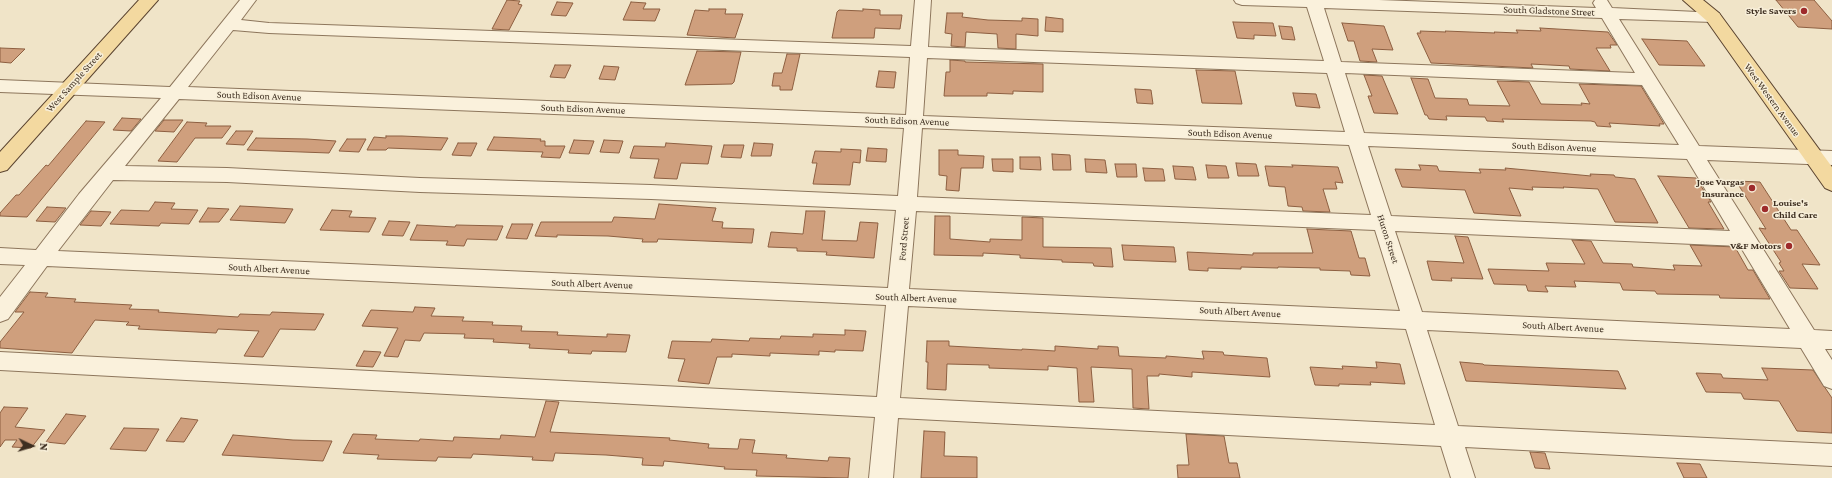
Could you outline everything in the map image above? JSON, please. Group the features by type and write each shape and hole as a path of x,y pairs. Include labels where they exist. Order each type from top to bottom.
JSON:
{"main road":[{"name":"West Sample Street","path":"0,165 149,0"},
{"name":"West Western Avenue","path":"1692,0 1712,8 1823,158 1832,183"}],"street":[{"path":"0,313 86,200 248,0"},
{"name":"Ford Street","path":"881,478 899,297 923,0"},
{"name":"South Gladstone Street","path":"1242,0 1712,8"},
{"name":"Huron Street","path":"1314,1 1333,67 1463,478"},
{"path":"1603,7 1832,379"},
{"path":"230,24 269,28 1646,79"},
{"name":"South Edison Avenue","path":"0,86 1823,158"},
{"path":"109,173 211,174 420,185 651,192 1746,239"},
{"name":"South Albert Avenue","path":"0,256 1832,340"},
{"path":"0,361 1832,454"}],"building":[{"path":"507,0 520,1 518,4 522,5 509,30 492,29"},
{"name":"Style Savers","path":"1776,0 1814,0 1832,21 1832,29 1798,27"},
{"path":"557,2 573,3 566,16 551,15"},
{"path":"631,2 646,3 643,9 660,9 655,21 623,20"},
{"path":"709,9 726,9 725,14 743,14 735,38 687,35 695,10 709,11"},
{"path":"863,9 880,10 880,15 902,15 900,29 875,28 874,38 832,38 837,12 839,10 863,11"},
{"path":"947,13 963,13 962,17 988,20 1022,21 1022,18 1038,19 1038,36 1016,34 1016,49 998,48 997,34 966,32 965,47 951,46 952,34 945,33"},
{"path":"1046,17 1063,19 1063,32 1045,31"},
{"path":"1233,22 1273,23 1276,36 1254,35 1254,39 1237,38"},
{"path":"1342,23 1384,26 1393,50 1372,49 1377,62 1360,61 1354,41 1348,41"},
{"path":"1279,26 1292,27 1295,40 1282,39"},
{"path":"1540,28 1608,32 1617,45 1610,45 1611,48 1596,48 1610,71 1570,69 1569,66 1531,64 1533,68 1431,63 1417,33 1421,33 1420,31 1446,32 1445,31 1518,33 1516,30 1541,31"},
{"path":"1642,39 1687,41 1705,66 1659,65"},
{"path":"0,48 25,49 11,63 0,62"},
{"path":"697,51 741,52 734,82 732,84 685,85"},
{"path":"787,54 800,54 792,90 780,90 780,86 772,86 774,73 782,73"},
{"path":"950,60 965,62 1043,64 1043,92 1013,91 1013,94 987,93 987,96 944,96 946,72 950,72"},
{"path":"555,65 571,65 565,78 550,77"},
{"path":"604,66 619,67 615,80 599,79"},
{"path":"1196,70 1235,71 1242,104 1202,103"},
{"path":"879,71 896,72 894,88 876,87"},
{"path":"1364,75 1382,76 1398,114 1374,113 1368,96 1372,96"},
{"path":"1411,78 1428,79 1435,98 1467,99 1469,105 1510,106 1497,81 1529,82 1541,104 1590,104 1579,84 1641,86 1664,124 1659,124 1660,126 1609,123 1611,127 1597,126 1595,122 1591,121 1502,119 1504,122 1487,121 1485,117 1446,116 1447,120 1429,119 1427,115 1425,115"},
{"path":"1135,89 1151,90 1153,104 1137,103"},
{"path":"1293,93 1316,94 1320,108 1296,106"},
{"path":"122,118 141,119 131,131 113,130"},
{"path":"164,120 183,120 174,132 155,131"},
{"path":"86,121 105,122 27,217 0,216 0,213 16,195 19,195 46,165 48,166"},
{"path":"187,122 207,123 205,126 231,126 222,138 195,138 177,162 158,161"},
{"path":"236,131 253,131 244,145 226,144"},
{"path":"386,136 448,138 441,150 388,148 386,150 367,150 374,137 386,138"},
{"path":"494,137 541,139 540,141 545,141 545,146 565,146 560,158 541,157 543,152 487,150"},
{"path":"256,138 336,141 329,153 247,150"},
{"path":"347,139 366,139 359,152 339,151"},
{"path":"574,140 594,141 589,154 569,153"},
{"path":"604,140 623,141 619,153 600,152"},
{"path":"458,143 477,143 471,156 452,155"},
{"path":"666,143 712,146 708,164 681,163 677,179 654,178 659,159 630,158 634,146 665,147"},
{"path":"754,143 773,144 771,156 751,156"},
{"path":"724,145 744,145 741,158 721,157"},
{"path":"868,148 887,149 886,162 866,161"},
{"path":"841,149 861,150 860,163 853,162 850,185 813,184 817,163 812,163 815,151 841,152"},
{"path":"939,150 958,150 958,155 984,156 983,168 961,168 959,191 946,190 947,176 939,175"},
{"path":"1052,154 1070,155 1071,170 1053,170"},
{"path":"1020,157 1040,157 1041,170 1020,169"},
{"path":"992,159 1013,159 1013,172 993,171"},
{"path":"1085,159 1105,160 1107,173 1086,172"},
{"path":"1236,163 1256,164 1259,176 1238,176"},
{"path":"1115,164 1136,164 1137,177 1117,177"},
{"path":"1206,165 1226,166 1229,178 1208,178"},
{"path":"1292,165 1338,167 1343,183 1335,182 1337,189 1323,189 1330,212 1303,211 1302,207 1288,206 1285,187 1269,186 1265,166 1293,167"},
{"path":"1419,165 1437,166 1439,171 1481,173 1479,169 1506,170 1505,168 1591,176 1590,174 1614,175 1615,177 1635,179 1658,223 1615,222 1598,189 1563,187 1564,188 1532,187 1533,190 1509,188 1521,216 1474,213 1465,190 1402,187 1395,169 1421,170"},
{"path":"1173,166 1193,167 1196,180 1175,179"},
{"path":"1143,168 1163,169 1165,181 1145,181"},
{"path":"1658,176 1696,178 1711,202 1708,202 1724,229 1689,228"},
{"name":"V&F Motors","path":"1736,181 1760,182 1791,230 1797,230 1820,265 1802,264 1818,289 1790,288 1779,271 1784,271 1779,263 1781,262 1759,228 1766,229"},
{"path":"155,202 175,203 171,209 198,210 189,224 161,223 159,226 110,224 121,210 149,211"},
{"path":"659,204 716,208 712,221 723,222 722,228 754,229 752,243 658,239 657,242 642,242 643,239 608,236 535,236 541,222 612,222 614,217 655,219"},
{"path":"240,206 293,209 285,223 230,220"},
{"path":"47,207 66,208 55,222 36,221"},
{"path":"208,208 229,209 219,222 199,222"},
{"path":"332,210 352,211 349,217 376,218 369,232 320,230"},
{"path":"91,211 111,212 101,226 80,225"},
{"path":"806,211 825,211 822,240 857,241 860,222 878,223 874,258 826,255 827,252 797,251 797,248 768,247 771,232 803,234"},
{"path":"935,216 950,216 950,239 990,242 990,239 1022,240 1022,217 1043,218 1043,247 1111,248 1113,267 1094,266 1093,263 1062,262 1062,260 1020,258 1020,255 983,253 983,256 934,255"},
{"path":"389,221 410,222 403,236 382,235"},
{"path":"512,224 533,224 527,239 506,238"},
{"path":"417,225 455,227 456,225 503,226 497,240 467,239 464,246 446,245 448,241 410,240"},
{"path":"1307,229 1351,231 1359,258 1365,258 1370,276 1351,275 1350,271 1320,270 1320,268 1241,267 1241,269 1208,268 1208,271 1189,270 1187,252 1253,255 1253,253 1313,253"},
{"path":"1455,236 1468,237 1483,279 1451,278 1452,281 1432,280 1427,261 1464,263"},
{"path":"1572,240 1591,241 1603,263 1632,264 1633,267 1675,270 1673,265 1702,266 1690,245 1735,247 1748,270 1753,270 1770,299 1720,298 1719,295 1657,294 1655,291 1623,290 1620,283 1574,281 1576,287 1545,286 1548,292 1528,291 1526,285 1494,284 1488,269 1549,271 1546,263 1585,264"},
{"path":"1122,245 1174,247 1176,262 1124,260"},
{"path":"30,292 48,293 45,297 76,299 74,302 132,305 129,309 159,310 158,312 238,317 240,314 270,315 272,312 324,314 315,330 280,329 263,357 244,356 259,331 218,329 216,333 138,329 140,326 126,325 129,322 95,320 72,353 0,348 0,342 24,312 15,312"},
{"path":"415,307 435,308 431,316 464,317 462,321 493,322 492,325 522,326 521,331 558,332 557,335 607,337 607,334 630,335 626,352 592,351 591,354 568,353 569,350 529,348 530,344 493,342 494,339 464,338 465,334 424,333 420,341 405,340 398,357 384,356 398,328 362,326 371,310 413,312"},
{"path":"845,330 866,331 863,351 819,351 819,355 770,353 770,356 732,354 732,357 717,357 709,384 678,381 685,359 668,358 672,341 711,342 712,339 749,341 750,338 780,339 781,336 813,337 813,334 845,335"},
{"path":"927,341 949,341 949,346 1022,350 1055,351 1055,346 1098,349 1098,346 1118,347 1119,356 1166,358 1166,356 1204,359 1202,351 1223,352 1224,355 1267,358 1270,377 1192,372 1192,377 1159,374 1159,376 1147,376 1149,409 1133,408 1132,369 1091,367 1094,402 1079,402 1077,368 1048,366 1048,370 989,368 989,365 947,364 946,390 927,389"},
{"path":"364,351 381,352 373,367 356,366"},
{"path":"1376,362 1400,364 1405,384 1370,382 1371,385 1315,385 1310,367 1343,369 1342,366 1377,368"},
{"path":"1460,362 1484,365 1618,371 1626,389 1466,381"},
{"path":"1762,368 1813,370 1832,398 1832,433 1797,431 1779,401 1744,399 1741,393 1706,392 1696,373 1721,374 1723,378 1768,380"},
{"path":"546,401 559,402 550,432 670,438 669,440 709,444 708,448 738,449 740,439 755,440 752,453 787,455 786,458 828,461 829,457 850,458 848,478 756,476 757,470 724,469 725,467 664,461 663,466 642,465 643,458 606,455 555,453 553,461 532,460 533,457 473,454 471,458 438,457 436,461 377,459 379,455 343,453 353,434 377,435 375,439 419,441 420,439 453,441 454,437 500,439 501,435 535,437"},
{"path":"4,407 28,408 15,427 45,430 31,448 12,447 17,440 5,440 0,447 0,413"},
{"path":"66,414 86,416 65,444 46,442"},
{"path":"181,418 198,420 184,442 166,441"},
{"path":"124,428 159,429 146,451 110,449"},
{"path":"924,431 945,432 944,456 977,457 977,478 921,478"},
{"path":"1186,434 1224,436 1229,463 1237,463 1240,478 1178,478 1177,465 1189,465"},
{"path":"233,435 293,440 332,441 323,461 222,455"},
{"path":"1530,452 1545,453 1550,469 1535,468"},
{"path":"1677,463 1700,464 1707,478 1684,478"}],"place":[{"name":"Style Savers","path":"1804,11"},
{"name":"Jose Vargas Insurance","path":"1752,188"},
{"name":"Louise's Child Care","path":"1765,209"},
{"name":"V&F Motors","path":"1789,246"}]}
